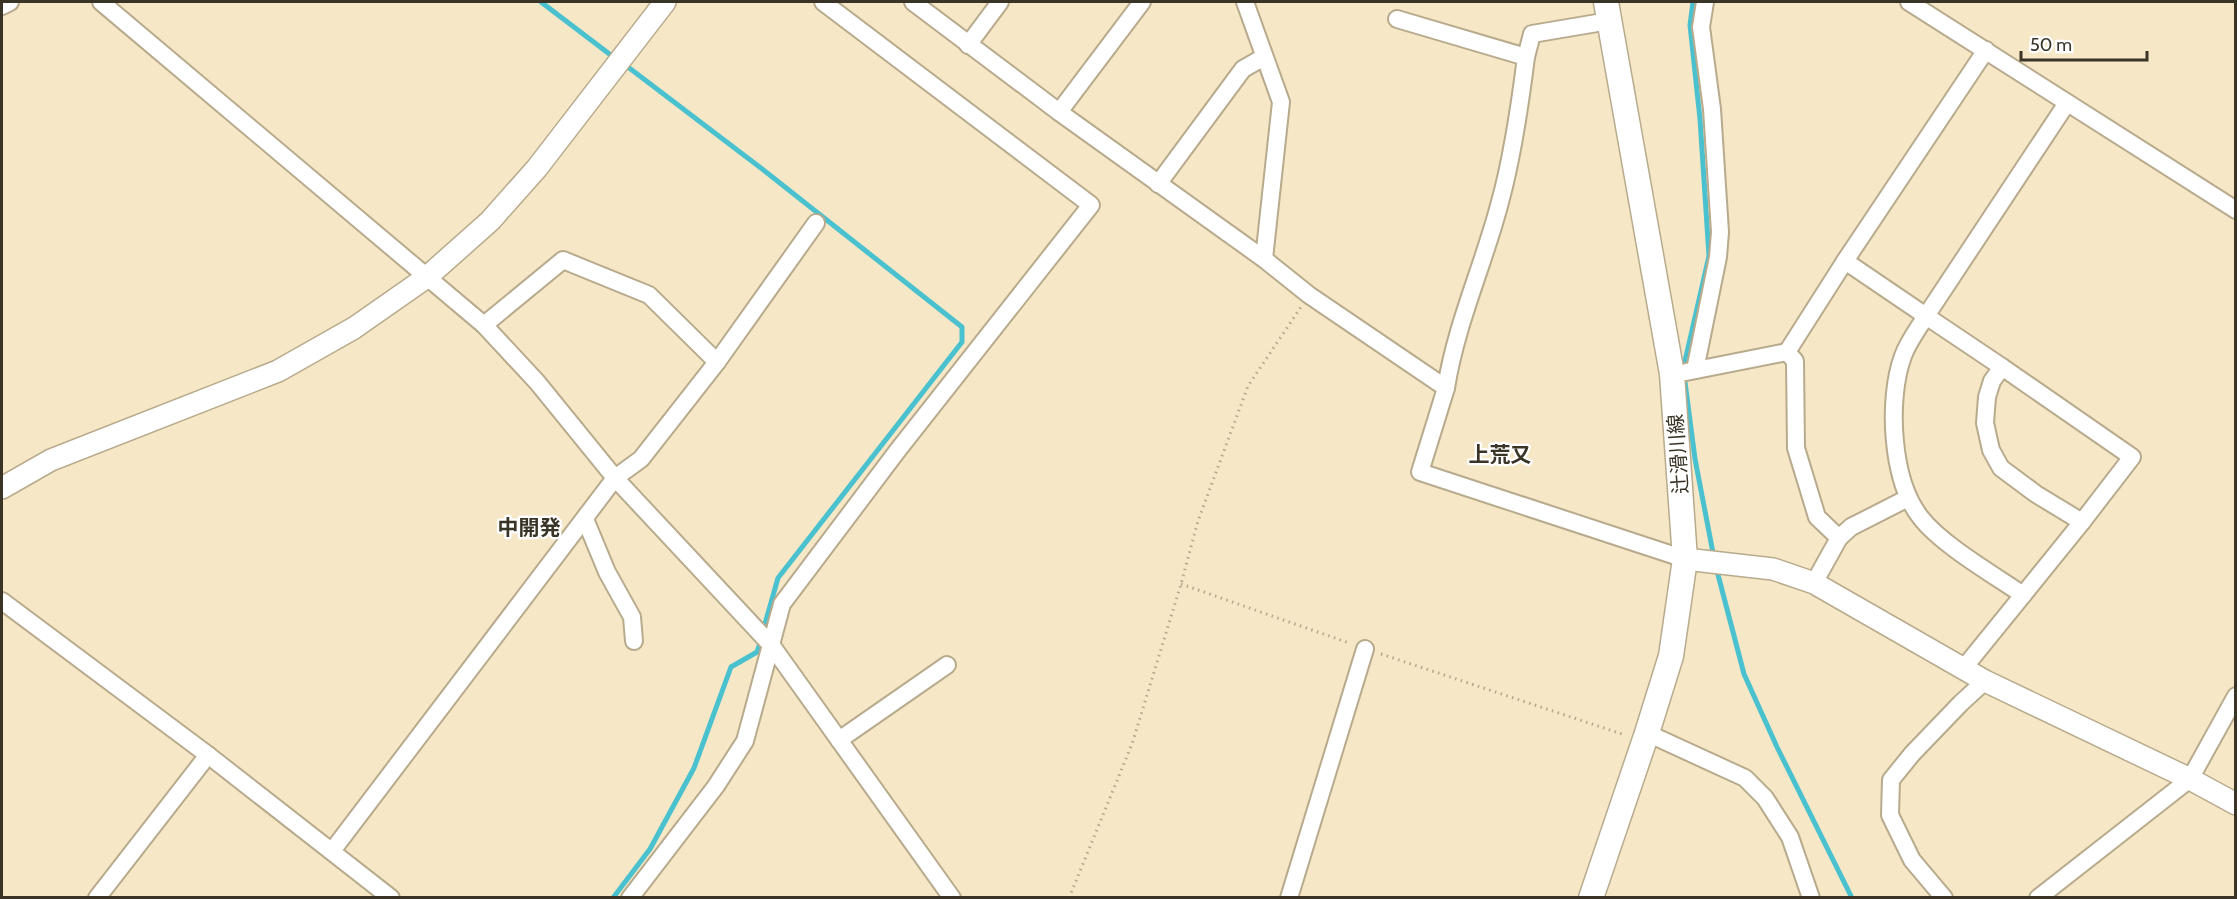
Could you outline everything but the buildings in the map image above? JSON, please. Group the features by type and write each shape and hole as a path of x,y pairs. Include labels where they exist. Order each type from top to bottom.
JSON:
{"main road":[{"name":"辻滑川線","path":"1591,897 1671,656 1685,560 1683,372 1608,11"}],"street":[{"path":"2,6 10,2"},
{"path":"100,2 484,326 537,382 615,478 772,646 952,897"},
{"path":"2,488 51,460 278,371 354,328 428,277 490,221 537,168 665,2"},
{"path":"630,897 716,786 745,741 783,604 898,450 1091,205 822,2"},
{"path":"913,2 1309,295 1446,388"},
{"path":"969,45 1000,2"},
{"path":"1059,112 1142,2"},
{"path":"1245,2 1281,102 1264,260"},
{"path":"1705,2 1701,27 1712,109 1720,232 1718,257 1683,372 1787,352 1986,50"},
{"path":"1909,2 2235,210"},
{"path":"1608,11 1532,34 1501,201 1451,359 1446,388 1420,472 1685,560 1773,569 1814,583 1985,681 2190,779 2235,804"},
{"path":"1397,19 1526,57"},
{"path":"1158,184 1243,69 1264,57"},
{"path":"2023,595 1936,534 1920,518 1905,493 1893,433 1895,383 1904,354 1926,316 2067,103"},
{"path":"332,850 615,478 641,459 717,362 816,223"},
{"path":"484,326 563,260 649,295 717,362"},
{"path":"1845,261 2132,457 1963,669"},
{"path":"1787,352 1795,361 1796,448 1817,517 1839,538"},
{"path":"2002,368 1992,381 1987,397 1985,423 1991,450 2001,468 2036,494 2082,522"},
{"path":"1814,583 1839,538 1851,527 1908,498"},
{"path":"585,519 608,572 632,617 634,641"},
{"path":"2,601 208,755 391,897"},
{"path":"1289,897 1365,649"},
{"path":"839,740 947,665"},
{"path":"1944,897 1912,860 1890,815 1891,780 1912,754 1985,681"},
{"path":"2039,897 2190,779 2235,696"},
{"path":"1647,733 1745,778 1765,798 1790,837 1811,897"},
{"path":"97,897 208,755"}],"path":[{"path":"1069,897 1132,744 1198,521 1248,386 1309,295"},
{"path":"1181,584 1365,649 1627,736 1647,733"}],"waterway":[{"path":"541,2 616,59"},
{"path":"1693,2 1690,25 1700,119 1709,256 1685,361 1685,382 1695,459 1714,558"},
{"path":"624,64 766,172 962,327 962,342 778,578 763,631"},
{"path":"1716,567 1744,674 1777,747 1852,898"},
{"path":"613,898 650,849 694,768 731,667 757,652 761,640"}],"district":[{"name":"上荒又","path":"1500,455"},
{"name":"中開発","path":"529,528"}]}
